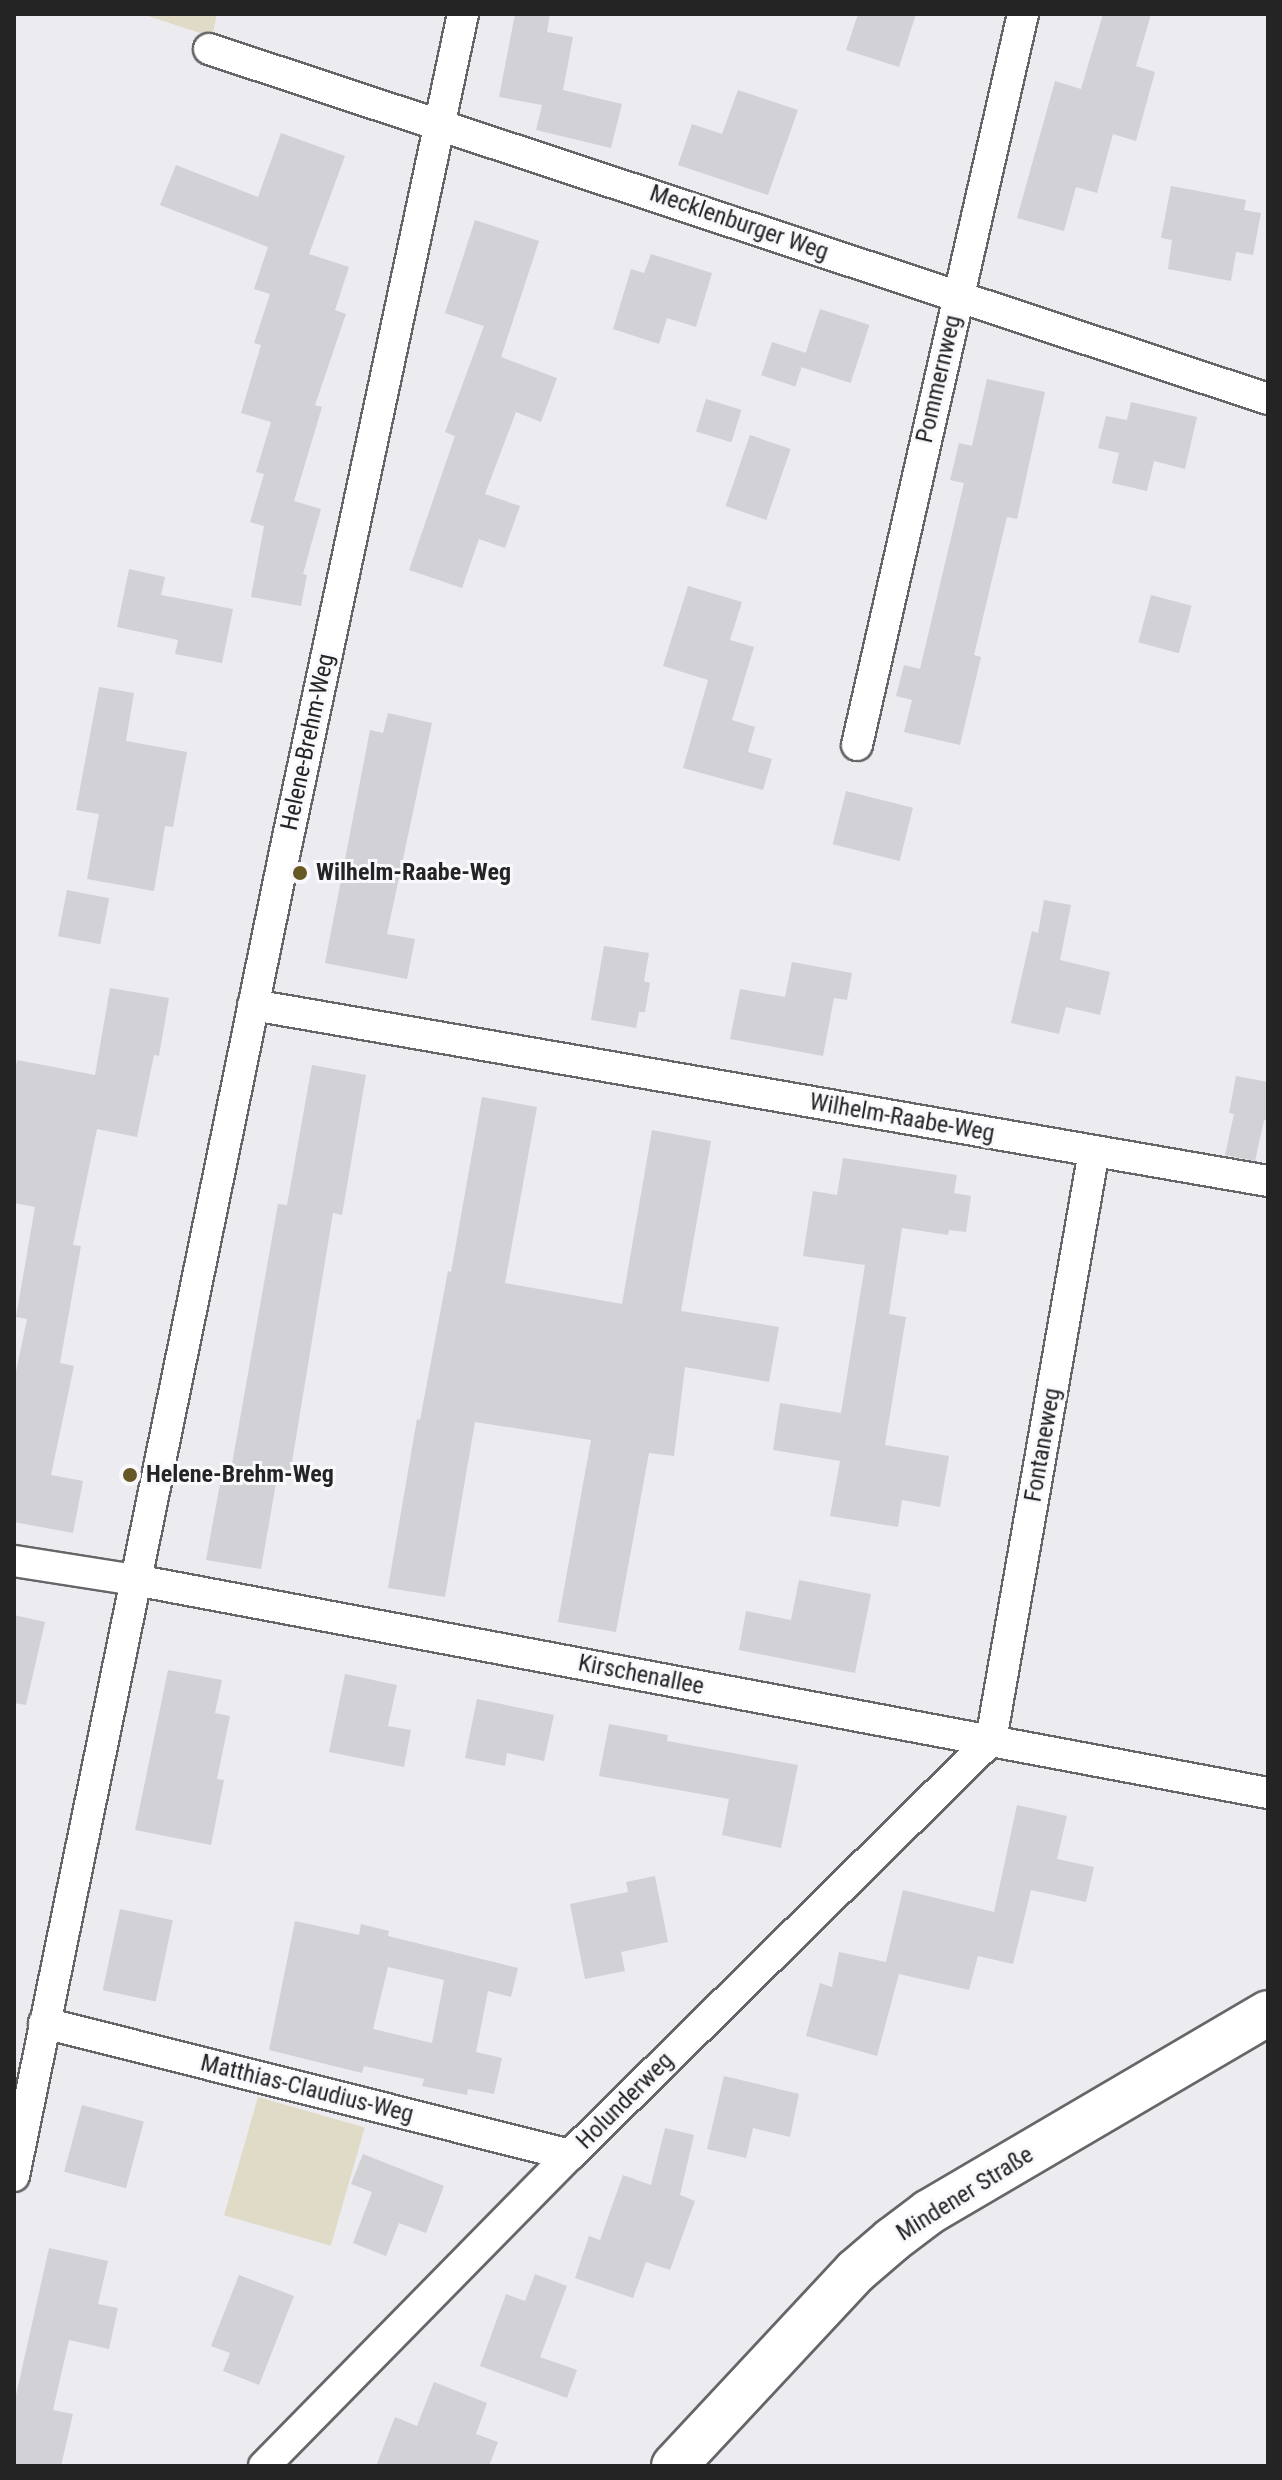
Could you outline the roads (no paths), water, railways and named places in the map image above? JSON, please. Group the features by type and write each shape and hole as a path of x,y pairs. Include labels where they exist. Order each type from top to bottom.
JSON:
{"main road":[{"name":"Mindener Straße","path":"674,2466 847,2280 892,2240 929,2212 1268,2013"}],"street":[{"name":"Helene-Brehm-Weg","path":"14,2176 253,1005 463,14"},
{"name":"Pommernweg","path":"857,745 1023,14"},
{"name":"Mecklenburger Weg","path":"209,49 442,123 1268,399"},
{"name":"Wilhelm-Raabe-Weg","path":"253,1005 1268,1181"},
{"name":"Fontaneweg","path":"991,1740 1094,1151"},
{"name":"Kirschenallee","path":"14,1561 135,1580 1268,1793"},
{"name":"Holunderweg","path":"264,2466 570,2155 991,1740"},
{"name":"Matthias-Claudius-Weg","path":"44,2023 570,2155"}],"place":[{"name":"Wilhelm-Raabe-Weg","path":"300,873"},
{"name":"Helene-Brehm-Weg","path":"130,1475"}]}
